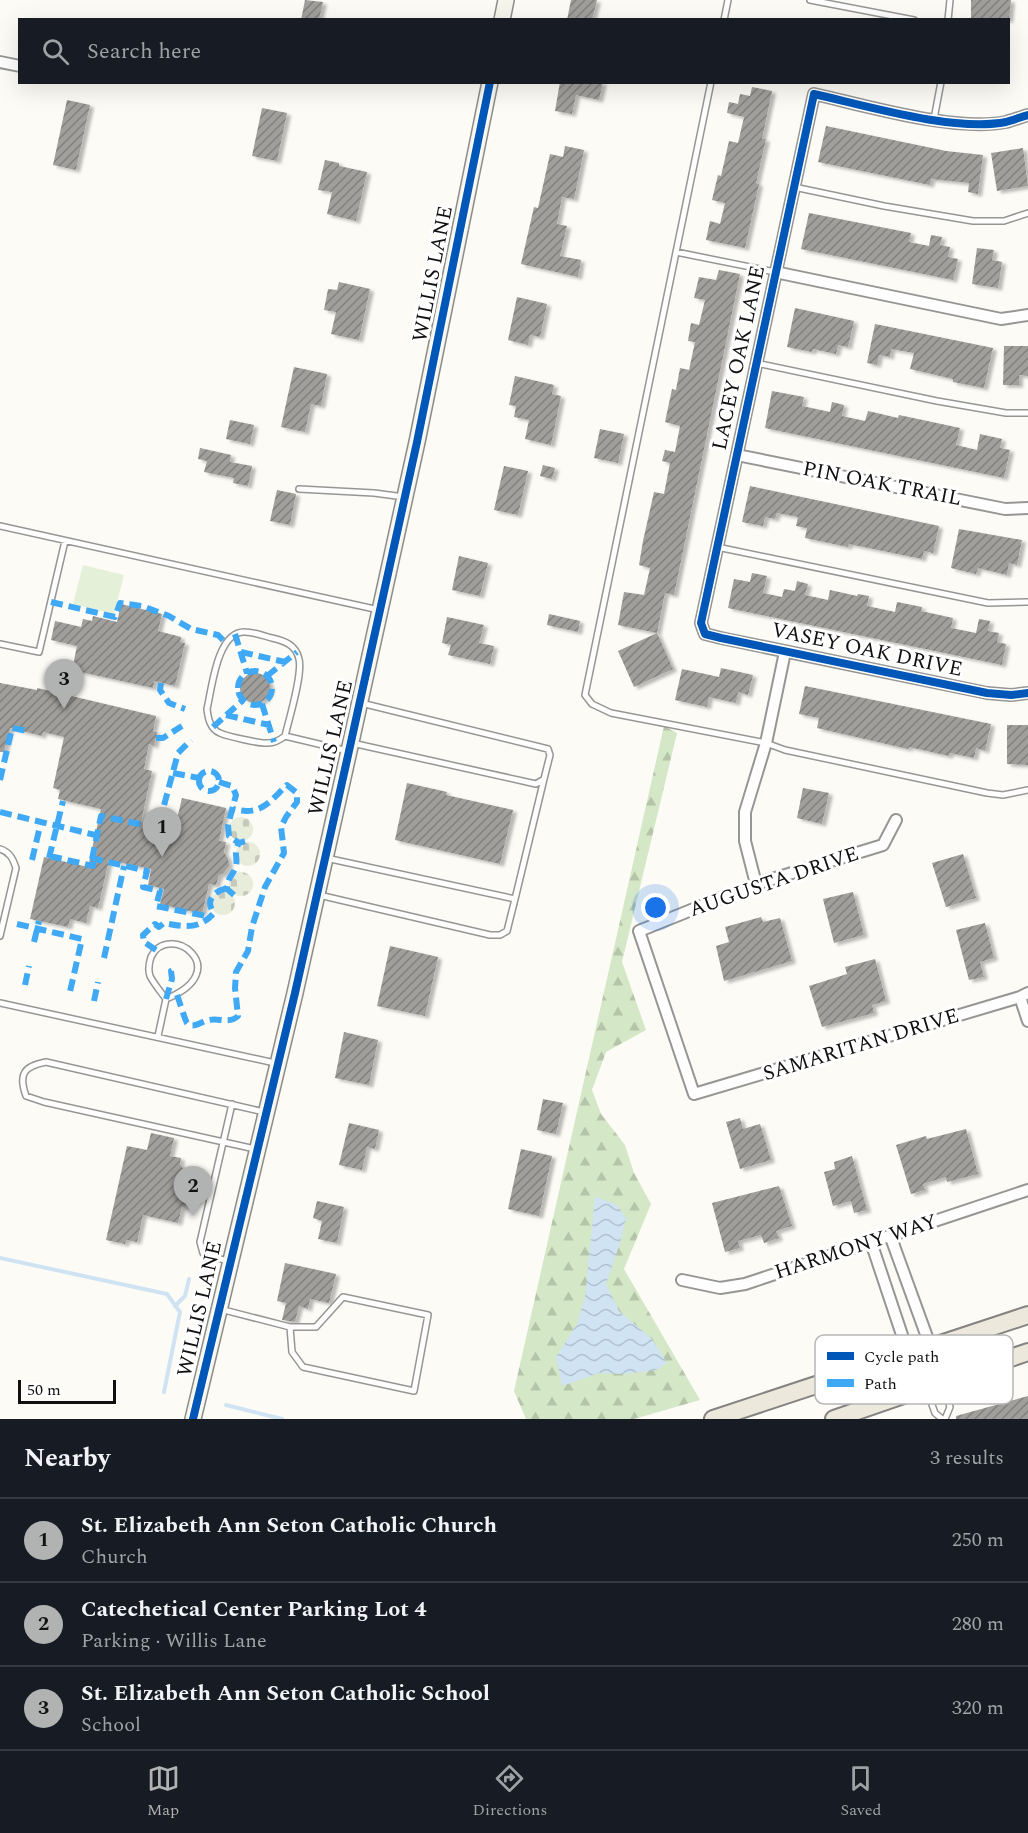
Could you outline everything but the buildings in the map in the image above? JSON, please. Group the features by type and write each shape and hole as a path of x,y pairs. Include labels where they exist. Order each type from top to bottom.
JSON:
{"main road":[{"path":"969,1335 1028,1315"},
{"path":"1013,1357 1028,1352"},
{"path":"713,1419 815,1386"},
{"path":"834,1419 879,1404"}],"street":[{"path":"502,18 506,0"},
{"path":"0,62 18,66"},
{"name":"WILLIS LANE","path":"193,1419 295,993 360,703 405,498 490,84"},
{"name":"LACEY OAK LANE","path":"702,630 701,623 814,94 934,119"},
{"path":"934,119 983,123 1005,122 1028,115"},
{"path":"775,272 1001,319 1028,315"},
{"name":"PIN OAK TRAIL","path":"737,455 1005,509 1028,508"},
{"name":"VASEY OAK DRIVE","path":"702,630 705,634 721,638 987,693 1011,695 1028,693"},
{"path":"756,884 745,842 745,812 766,743 785,652"},
{"name":"AUGUSTA DRIVE","path":"694,1094 639,931 756,884 883,845 896,820"},
{"path":"1024,995 1028,1021"},
{"name":"SAMARITAN DRIVE","path":"694,1094 1024,995"},
{"name":"HARMONY WAY","path":"682,1280 720,1288 745,1284 1028,1190"},
{"path":"890,1235 926,1335"},
{"path":"871,1242 902,1335"}],"lane":[{"path":"724,18 729,0"},
{"path":"810,0 904,18"},
{"path":"948,18 950,0"},
{"path":"711,84 585,695 592,704 611,713 766,743 784,750 987,792 1004,795 1028,790"},
{"path":"934,119 941,84"},
{"path":"794,187 972,221 1004,221 1028,213"},
{"path":"676,252 775,272"},
{"path":"756,363 937,401 1006,413 1028,413"},
{"path":"299,489 374,493 405,498"},
{"path":"0,526 379,610"},
{"path":"0,644 39,652 65,541"},
{"path":"717,547 988,603 1028,602"},
{"path":"285,736 300,666 297,651 284,641 245,632 235,634 226,640 221,650 207,709 208,718 220,734 266,744 278,741 285,736 536,784 544,779"},
{"path":"316,894 479,932 500,935 507,931 550,755 548,749 360,703"},
{"path":"0,849 13,858 16,868 0,933"},
{"path":"325,857 515,899"},
{"path":"158,1036 166,999 149,974 150,961 159,948 165,944 174,944 182,946 195,956 198,962 197,975 192,984 181,993 166,999"},
{"path":"0,1002 277,1064"},
{"path":"257,1150 26,1096 22,1084 25,1071 31,1064 46,1062 266,1112"},
{"path":"230,1263 203,1253 200,1242 232,1104"},
{"path":"219,1309 290,1327 316,1327 343,1297 428,1315 414,1391 303,1367 292,1352 290,1327"},
{"path":"932,1404 935,1413 944,1419 950,1407 949,1404"}],"green space":[{"path":"83,565 124,575 114,614 73,604"},
{"path":"664,726 677,733 622,962 646,1030 606,1052 592,1090 601,1114 625,1145 634,1173 651,1204 624,1269 700,1400 634,1419 526,1419 514,1391"},
{"path":"241,817 250,820 253,829 250,838 241,841 232,838 229,829 232,820"},
{"path":"248,842 257,845 260,854 257,863 248,866 239,863 236,854 239,845"},
{"path":"241,872 250,875 253,884 250,893 241,896 232,893 229,884 232,875"},
{"path":"223,891 232,894 235,903 232,912 223,915 214,912 211,903 214,894"}],"water":[{"path":"595,1196 617,1205 626,1218 606,1284 619,1311 652,1339 667,1363 657,1370 624,1374 599,1373 562,1386 556,1357 577,1324 585,1297"}],"waterway":[{"path":"0,1258 167,1294 180,1312 164,1392"},
{"path":"175,1306 185,1296 189,1279"},
{"path":"226,1405 282,1419"}],"marked path":[{"path":"51,602 115,617 120,603 142,606 169,616 191,629 218,635 225,642"},
{"path":"235,634 247,673"},
{"path":"241,652 285,662"},
{"path":"267,676 297,652"},
{"path":"255,671 267,676 272,688 267,700 255,705 243,700 238,688 243,676 255,671"},
{"path":"161,683 160,690 169,703 185,709"},
{"path":"213,727 243,700"},
{"path":"262,704 274,742"},
{"path":"226,715 269,725"},
{"path":"156,738 163,738 182,726"},
{"path":"0,780 12,728 29,731"},
{"path":"92,859 101,816 158,828 178,753 191,740"},
{"path":"209,771 216,774 219,781 216,788 209,791 202,788 199,781 202,774 209,771"},
{"path":"173,773 199,778"},
{"path":"219,782 232,786 236,795 228,825 229,836 239,843 249,840"},
{"path":"177,995 189,1025 209,1020 232,1020 238,1016 236,972 248,951 252,927 265,887 284,853 281,827 297,802 297,793 287,785 269,802 257,809 251,811 233,809"},
{"path":"49,858 63,801"},
{"path":"0,812 95,835"},
{"path":"32,860 41,822"},
{"path":"234,895 227,889 227,885 236,866 236,850 239,843"},
{"path":"50,856 93,866 94,859"},
{"path":"91,858 147,871 143,887 160,891 156,906 211,917"},
{"path":"104,958 124,866"},
{"path":"156,950 144,942 143,935 155,924 159,927 164,923 179,926 197,925 214,913 210,904 212,897 227,888"},
{"path":"34,942 39,921"},
{"path":"17,924 82,939 69,996"},
{"path":"25,985 29,966"},
{"path":"166,999 172,979 171,971 177,968"},
{"path":"94,1001 98,982"}],"cycle path":[{"path":"193,1419 295,993 349,751 417,442 490,84"},
{"path":"1028,115 1006,122 962,124 884,111 814,94 701,623 705,634 721,638 987,693 1011,695 1028,693"}],"place":[{"name":"St. Elizabeth Ann Seton Catholic School","path":"64,709"},
{"name":"St. Elizabeth Ann Seton Catholic Church","path":"162,857"},
{"name":"Catechetical Center Parking Lot 4","path":"193,1216"}]}
